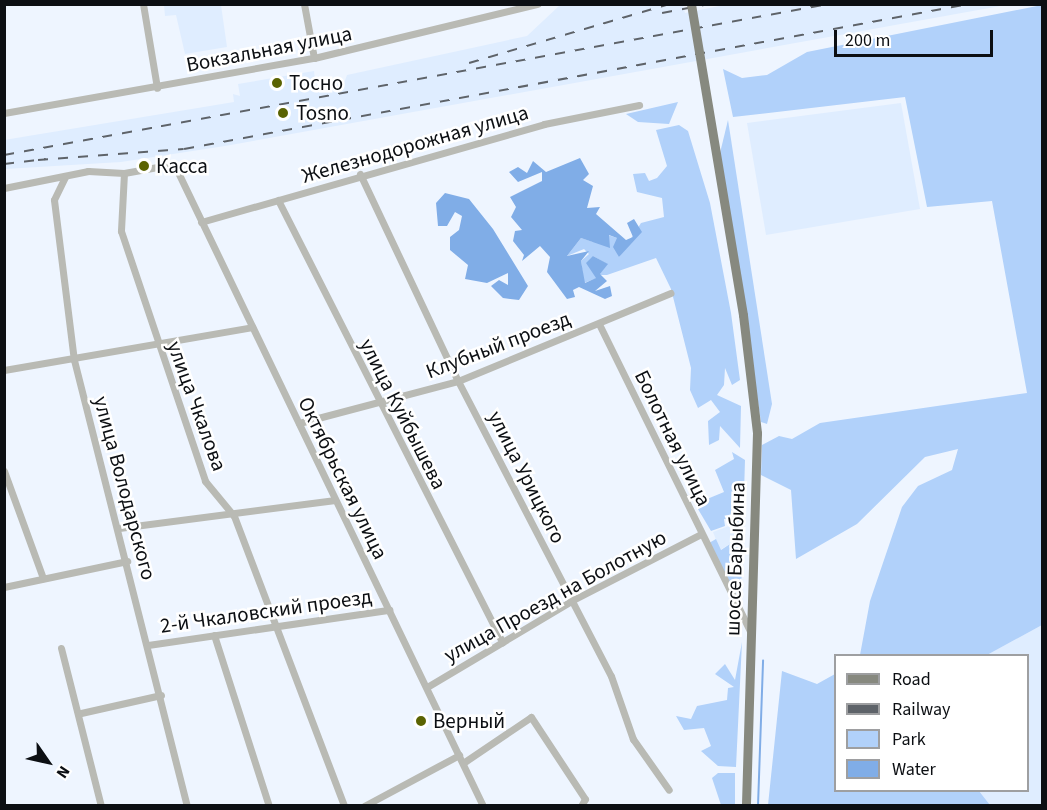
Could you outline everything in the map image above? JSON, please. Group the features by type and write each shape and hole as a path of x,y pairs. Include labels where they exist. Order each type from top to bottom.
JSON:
{"main road":[{"name":"шоссе Барыбина","path":"691,4 743,315 757,432 746,806"}],"street":[{"path":"143,4 157,88"},
{"path":"304,4 314,58"},
{"name":"Вокзальная улица","path":"4,113 157,88 314,58 538,4"},
{"name":"Железнодорожная улица","path":"201,222 360,174 544,124 639,105"},
{"name":"Октябрьская улица","path":"124,173 174,164 483,806"},
{"path":"4,188 88,171 124,173"},
{"name":"улица Чкалова","path":"124,173 121,231 158,346 205,481 234,516 272,626 344,806"},
{"name":"улица Урицкого","path":"360,174 458,381 611,676 633,739 669,790"},
{"name":"улица Володарского","path":"65,177 54,200 74,360 119,528 187,806"},
{"name":"улица Куйбышева","path":"278,200 377,403 502,642"},
{"name":"Клубный проезд","path":"299,423 458,381 670,293"},
{"name":"Болотная улица","path":"599,324 700,534 750,631"},
{"path":"4,370 158,346 252,327"},
{"path":"4,471 43,578"},
{"path":"119,528 234,516 335,500"},
{"name":"улица Проезд на Болотную","path":"427,687 571,601 700,534"},
{"path":"4,586 127,561"},
{"name":"2-й Чкаловский проезд","path":"148,645 389,610"},
{"path":"214,635 268,806"},
{"path":"61,648 81,713 101,806"},
{"path":"81,713 161,696"},
{"path":"463,763 531,717 585,799 581,806"},
{"path":"364,806 459,755"}],"shaded area":[{"path":"729,4 1006,5 225,146 121,162 5,169 4,140 234,102 233,94 240,96 238,84 314,71 316,88 344,83 347,75 527,36 560,5 683,5 685,13"},
{"path":"164,5 221,5 227,47 185,54 176,15 165,16"},
{"path":"901,103 920,209 766,235 747,123"},
{"path":"737,523 736,540 720,550 713,532"},
{"path":"1042,625 1042,805 990,805 980,792 1029,792 1029,654 989,654"}],"green space":[{"path":"1042,5 1042,625 989,654 860,654 870,601 902,507 918,486 952,470 958,449 925,457 857,524 796,559 791,490 761,475 762,445 779,436 792,439 820,423 1027,393 992,201 927,207 905,97 733,117 723,69 742,78 767,75 807,52"},
{"path":"678,102 669,124 638,122 626,114"},
{"path":"728,120 772,404 767,424 761,422 720,153"},
{"path":"679,125 688,131 710,203 731,313 740,380 732,385 725,368 724,385 717,395 741,406 740,448 720,426 719,440 709,445 708,421 720,412 711,400 698,408 690,390 691,368 671,289 656,258 607,275 599,275 607,264 593,256 597,278 584,283 581,261 589,254 584,249 567,256 581,238 593,242 608,235 617,238 619,257 641,223 664,217 662,198 637,192 633,174 645,173 649,181 657,178 667,166 656,130"},
{"path":"732,452 745,460 741,596 730,589 709,543 716,539 721,550 736,540 737,520 724,519 725,526 711,531 695,504 724,492 715,470 734,459"},
{"path":"742,642 736,767 718,766 701,751 711,746 704,728 684,730 676,716 691,719 697,706 727,700 728,688 734,687 715,674 725,664 735,680"},
{"path":"782,671 817,684 834,675 834,792 980,792 990,805 768,805"},
{"path":"718,773 735,773 735,805 721,805 712,778"}],"water":[{"path":"580,158 589,174 583,180 593,186 587,208 600,207 596,214 626,240 633,237 627,223 634,219 642,232 619,257 613,247 617,238 609,235 610,248 581,238 567,256 589,251 581,261 585,283 596,278 586,263 593,256 608,264 600,274 607,281 595,291 610,286 612,296 605,299 579,287 573,290 575,297 567,299 547,272 550,257 540,246 522,261 524,255 513,241 515,231 522,230 511,217 516,207 510,197 542,181 542,172 518,182 509,172 518,167 527,173 533,161 546,172"},
{"path":"445,193 469,199 493,229 528,286 519,300 503,298 491,286 499,280 508,285 508,273 487,283 465,279 468,265 450,250 450,237 459,230 462,216 455,212 447,226 438,226 436,203"}],"waterway":[{"path":"758,806 763,661"}],"railway":[{"path":"469,63 670,4"},
{"path":"662,13 709,4"},
{"path":"4,155 828,4"},
{"path":"38,160 184,149 969,4"},
{"path":"4,164 46,159"}],"place":[{"name":"Тосно","path":"277,83"},
{"name":"Tosno","path":"283,113"},
{"name":"Касса","path":"144,166"},
{"name":"Верный","path":"421,721"}]}
